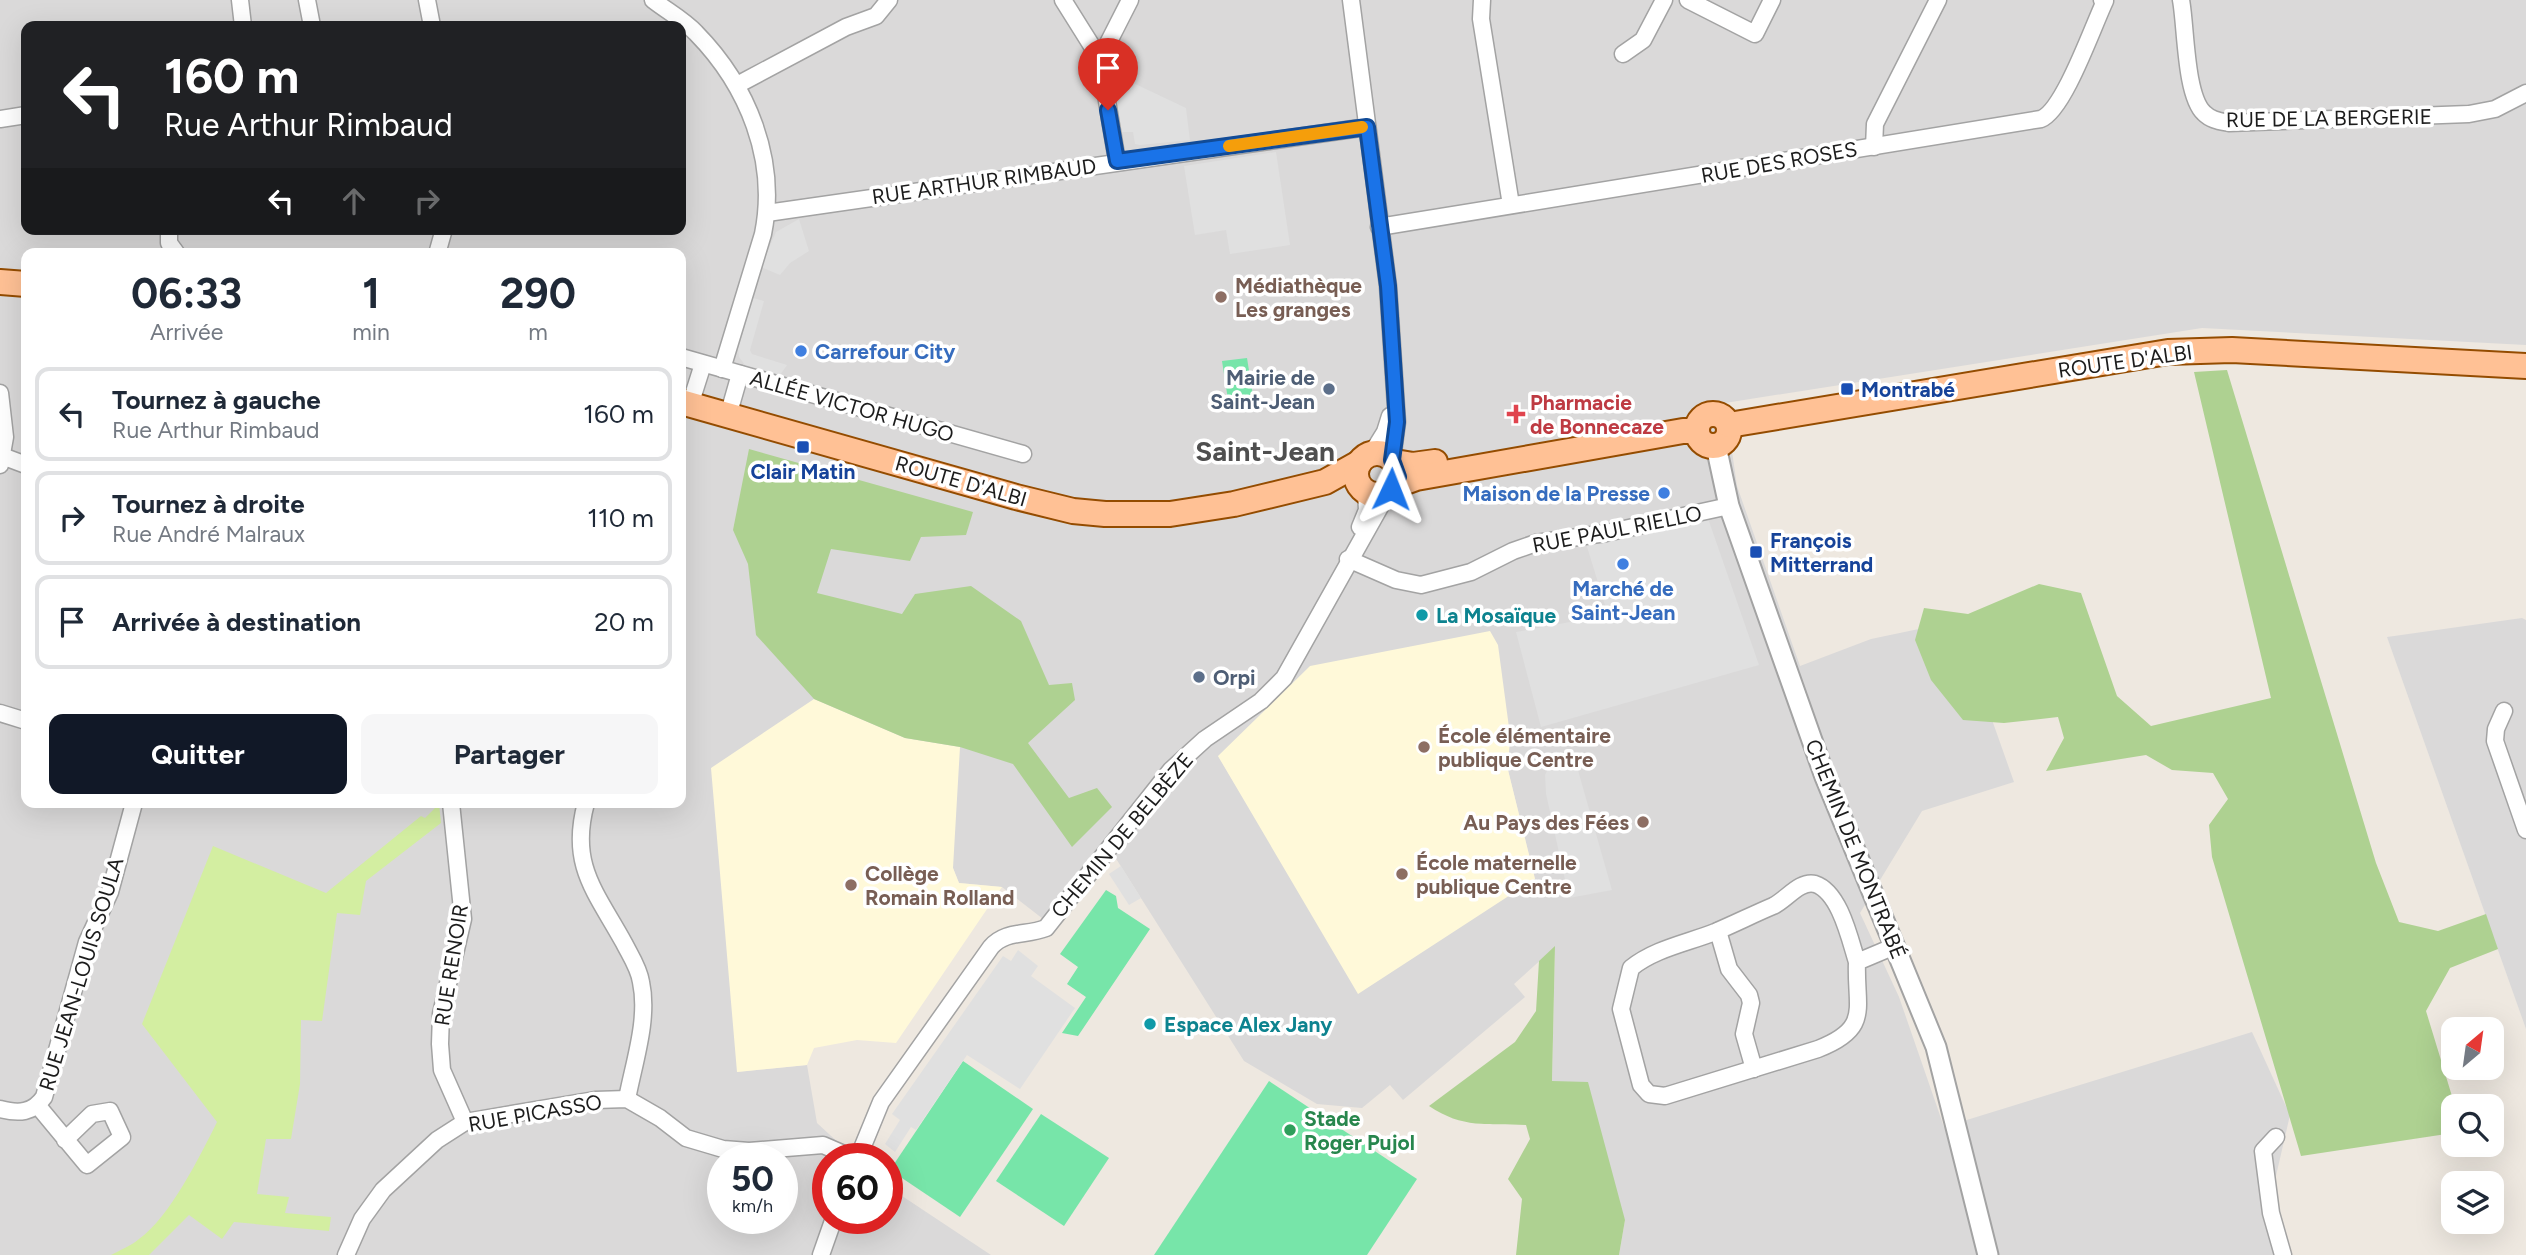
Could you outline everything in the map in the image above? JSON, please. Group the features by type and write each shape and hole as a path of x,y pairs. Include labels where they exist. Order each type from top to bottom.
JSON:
{"main road":[{"path":"0,282 21,284"},
{"path":"0,299 21,301"},
{"name":"ROUTE D'ALBI","path":"1379,474 1416,478 1683,431 1714,434 2168,352 2199,350 2526,366"},
{"name":"ROUTE D'ALBI","path":"686,404 1073,511 1133,516 1170,514 1247,501 1325,482 1413,466 1589,447"}],"street":[{"path":"240,0 242,21"},
{"path":"307,0 311,21"},
{"path":"427,0 431,21"},
{"path":"653,0 681,21"},
{"path":"739,84 846,27 876,16 888,0"},
{"path":"1063,0 1100,59 1117,161"},
{"path":"1100,59 1130,0"},
{"path":"1351,0 1388,286 1397,422 1379,474"},
{"path":"1482,0 1480,19 1511,205"},
{"path":"1623,54 1643,40 1664,0"},
{"path":"1688,0 1755,34 1772,0"},
{"path":"1874,146 1875,124 1938,0"},
{"name":"RUE DE LA BERGERIE","path":"2181,0 2193,92 2202,111 2214,120 2229,123 2469,114 2495,109 2526,93"},
{"name":"RUE DES ROSES","path":"1379,227 2027,122 2049,116 2104,1"},
{"path":"686,25 739,84 757,133 764,165 767,213 722,369"},
{"path":"0,119 21,116"},
{"name":"RUE ARTHUR RIMBAUD","path":"767,213 1367,127"},
{"name":"ALLÉE VICTOR HUGO","path":"686,359 1023,454"},
{"path":"686,404 703,364"},
{"path":"728,416 740,374"},
{"path":"0,393 4,418 1,460 21,464"},
{"name":"CHEMIN DE MONTRABÉ","path":"1714,434 1729,506 1829,790 1936,1047 1988,1255"},
{"name":"CHEMIN DE BELBÈZE","path":"1361,536 1360,527 1379,474"},
{"name":"CHEMIN DE BELBÈZE","path":"863,1143 881,1102 991,947 1008,934 1035,932 1046,928 1171,770 1205,739 1261,701 1284,678 1348,559 1361,536 1367,531 1379,474"},
{"name":"RUE PAUL RIELLO","path":"1348,559 1396,580 1421,585 1471,572 1536,543 1606,533 1729,506"},
{"path":"2504,711 2496,729 2496,741 2526,831"},
{"path":"0,713 21,719"},
{"name":"RUE JEAN-LOUIS SOULA","path":"0,1109 14,1113 37,1106 44,1097 92,927 110,892 133,808"},
{"name":"RUE RENOIR","path":"452,808 463,919 441,1014 440,1044 442,1070 465,1122"},
{"path":"585,808 580,843 584,872 632,957 643,991 644,1008 627,1098"},
{"path":"1811,883 1822,888 1833,900 1857,962 1860,1002 1856,1018 1846,1034 1818,1049 1659,1097 1645,1090 1635,1068 1621,1009 1631,968 1646,958 1718,931 1782,901 1801,886 1811,883"},
{"path":"1718,931 1729,969 1749,995 1751,1003 1744,1034 1755,1069"},
{"path":"1857,962 1895,946"},
{"name":"RUE PICASSO","path":"346,1255 362,1219 383,1190 430,1146 465,1122 594,1100 627,1098 686,1138 723,1149 749,1151 812,1145"},
{"path":"37,1106 65,1140"},
{"path":"2276,1137 2263,1150 2271,1213 2283,1255"},
{"path":"821,1255 828,1234"}],"shaded area":[{"path":"0,0 2526,0 2526,345 2202,328 1725,403 1737,486 1800,666 1871,639 1957,621 2014,782 1922,811 1860,913 1899,997 1944,1127 2252,1032 2290,1115 2266,1219 2277,1255 1619,1255 1625,1220 1552,1082 1555,947 1514,984 1525,997 1403,1100 1390,1085 1362,1108 1317,1104 1244,1061 1115,857 1056,929 1002,887 959,883 953,868 737,1072 807,1065 817,1123 839,1143 812,1143 812,1234 903,1234 903,1197 991,1255 0,1255","holes":["1510,735 1508,770 1535,879 1282,862 1218,756"]},
{"path":"1129,81 1186,108 1190,140 1140,145 1135,144 1133,132 1121,132 1114,83"},
{"path":"1276,152 1290,245 1230,254 1226,230 1195,235 1184,166"},
{"path":"799,219 809,251 790,263 780,275 761,267 776,232"},
{"path":"753,298 764,301 750,350 752,354 787,365 780,375 745,365 739,357 738,349"},
{"path":"1704,507 1759,665 1541,727 1516,632 1608,615 1584,537"},
{"path":"2522,618 2526,620 2526,1029 2387,637"},
{"path":"1490,631 1498,645 1510,735 1508,770 1535,879 1358,994 1218,756 1310,666"},
{"name":"Collège Romain Rolland","path":"814,699 905,738 960,747 953,868 959,883 1002,887 896,1043 857,1040 814,1048 807,1065 737,1072 711,768"},
{"path":"1556,751 1578,770 1612,890 1569,898 1546,794 1545,775"},
{"path":"1121,866 1141,898 1129,905 1109,874"},
{"path":"1018,950 1038,966 1031,976 1075,1008 1020,1089 967,1055 916,1130 911,1127 901,1143 886,1143 900,1120 892,1114 1003,956 1011,961"}],"green space":[{"path":"1247,358 1254,402 1229,406 1222,361"},
{"path":"2227,370 2376,863 2399,922 2438,931 2486,914 2498,949 2450,968 2426,1011 2441,1060 2441,1080 2447,1080 2451,1094 2441,1094 2441,1135 2301,1156 2212,857 2209,825 2228,799 2213,773 2172,770 2146,755 2046,771 2064,738 2058,717 2004,723 1963,720 1931,680 1915,640 1924,608 1968,614 2039,584 2081,593 2117,696 2151,726 2271,698 2194,372"},
{"path":"749,449 973,512 966,535 921,537 910,561 831,549 817,593 902,614 915,594 971,586 1021,621 1049,685 1072,683 1075,700 1028,743 1069,798 1097,788 1112,807 1072,847 1013,764 960,747 905,738 814,699 756,635 748,564 733,530"},
{"path":"435,808 439,808 441,823 366,881 360,915 337,913 322,1021 301,1020 300,1084 291,1139 266,1139 257,1194 289,1197 285,1213 331,1217 329,1231 234,1222 222,1239 189,1215 149,1255 111,1255 136,1241 162,1216 183,1185 217,1122 142,1024 213,846 326,893 421,816 425,818"},
{"path":"1106,890 1116,896 1118,908 1150,929 1078,1036 1062,1033 1086,997 1067,984 1078,967 1060,954"},
{"path":"1555,946 1552,1081 1588,1082 1625,1220 1619,1255 1516,1255 1522,1199 1508,1179 1530,1139 1526,1125 1464,1122 1429,1106 1515,1042 1536,1011 1539,961"},
{"path":"963,1061 1033,1109 960,1217 903,1179 903,1151"},
{"name":"Stade Roger Pujol","path":"1269,1081 1417,1179 1367,1255 1154,1255"},
{"path":"1041,1114 1109,1158 1064,1226 996,1181"}],"slow traffic":[{"path":"1229,146 1362,127"}],"place":[{"name":"Médiathèque Les granges","path":"1221,297"},
{"name":"Carrefour City","path":"801,351"},
{"name":"Mairie de Saint-Jean","path":"1329,389"},
{"name":"Montrabé","path":"1847,389"},
{"name":"Pharmacie de Bonnecaze","path":"1516,414"},
{"name":"Clair Matin","path":"803,447"},
{"name":"Maison de la Presse","path":"1664,493"},
{"name":"François Mitterrand","path":"1756,552"},
{"name":"Marché de Saint-Jean","path":"1623,564"},
{"name":"La Mosaïque","path":"1422,615"},
{"name":"Orpi","path":"1199,677"},
{"name":"École élémentaire publique Centre","path":"1424,747"},
{"name":"Au Pays des Fées","path":"1643,822"},
{"name":"École maternelle publique Centre","path":"1402,874"},
{"name":"Collège Romain Rolland","path":"851,885"},
{"name":"Espace Alex Jany","path":"1150,1024"},
{"name":"Stade Roger Pujol","path":"1290,1130"}],"district":[{"name":"Saint-Jean","path":"1265,451"}],"route":[{"path":"1108,110 1117,161 1367,127 1390,300 1397,422 1392,460 1397,467 1398,477 1391,489"}]}
